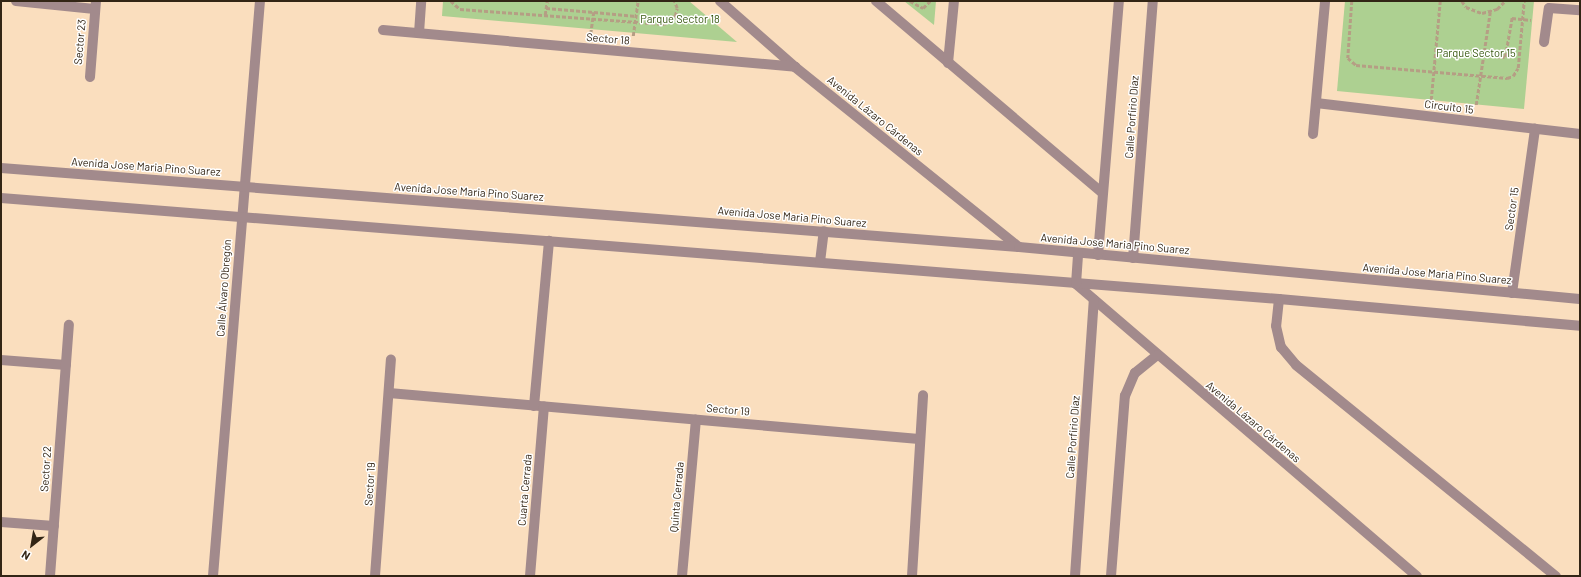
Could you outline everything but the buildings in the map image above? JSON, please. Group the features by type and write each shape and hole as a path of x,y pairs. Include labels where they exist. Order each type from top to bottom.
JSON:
{"street":[{"name":"Sector 23","path":"16,1 95,5 90,77"},
{"name":"Calle Álvaro Obregón","path":"213,576 260,1"},
{"path":"419,33 421,1"},
{"name":"Avenida Lázaro Cárdenas","path":"720,1 795,68 1018,247"},
{"path":"876,1 1102,192"},
{"path":"948,63 954,1"},
{"name":"Calle Porfirio Díaz","path":"1098,255 1102,192 1119,1"},
{"name":"Calle Porfirio Díaz","path":"1133,258 1153,1"},
{"path":"1312,134 1316,103 1322,1"},
{"path":"1544,42 1550,8 1580,10"},
{"name":"Sector 18","path":"383,30 795,68"},
{"name":"Circuito 15","path":"1316,103 1580,134"},
{"name":"Sector 15","path":"1512,292 1535,129"},
{"name":"Avenida Jose Maria Pino Suarez","path":"1,168 1018,247 1078,254 1580,299"},
{"path":"1,198 1279,299 1580,326"},
{"path":"820,262 824,231"},
{"path":"539,406 549,241"},
{"path":"1076,284 1078,254"},
{"name":"Avenida Lázaro Cárdenas","path":"1076,284 1157,355 1417,576"},
{"path":"1279,299 1276,326 1281,347 1296,365 1556,576"},
{"name":"Calle Porfirio Díaz","path":"1075,576 1094,300"},
{"name":"Sector 22","path":"50,576 69,325"},
{"path":"1111,576 1125,396 1135,373 1157,355"},
{"path":"1,360 66,365"},
{"name":"Sector 19","path":"375,576 391,360"},
{"name":"Sector 19","path":"389,393 919,439"},
{"path":"912,576 919,439 923,395"},
{"name":"Cuarta Cerrada","path":"530,576 539,406"},
{"name":"Quinta Cerrada","path":"682,576 696,420"},
{"path":"1,522 54,526"}],"path":[{"path":"451,1 460,9 664,24 670,22 675,16 677,8 674,1"},
{"path":"545,15 547,1"},
{"path":"631,53 638,1"},
{"path":"910,1 923,8 930,1"},
{"path":"1352,1 1348,58 1351,63 1356,65 1507,78 1516,73 1524,1"},
{"path":"1430,116 1437,50 1440,1"},
{"path":"1462,1 1473,11 1490,12 1497,9 1505,1"},
{"path":"546,8 636,16"},
{"path":"589,49 594,12"},
{"path":"1474,122 1482,55 1490,12"},
{"path":"1437,50 1505,57 1512,18 1548,21"}],"green space":[{"name":"Parque Sector 18","path":"443,1 689,1 737,42 442,16"},
{"path":"904,1 936,1 934,25"},
{"name":"Parque Sector 15","path":"1345,1 1534,1 1524,109 1337,91"}]}
